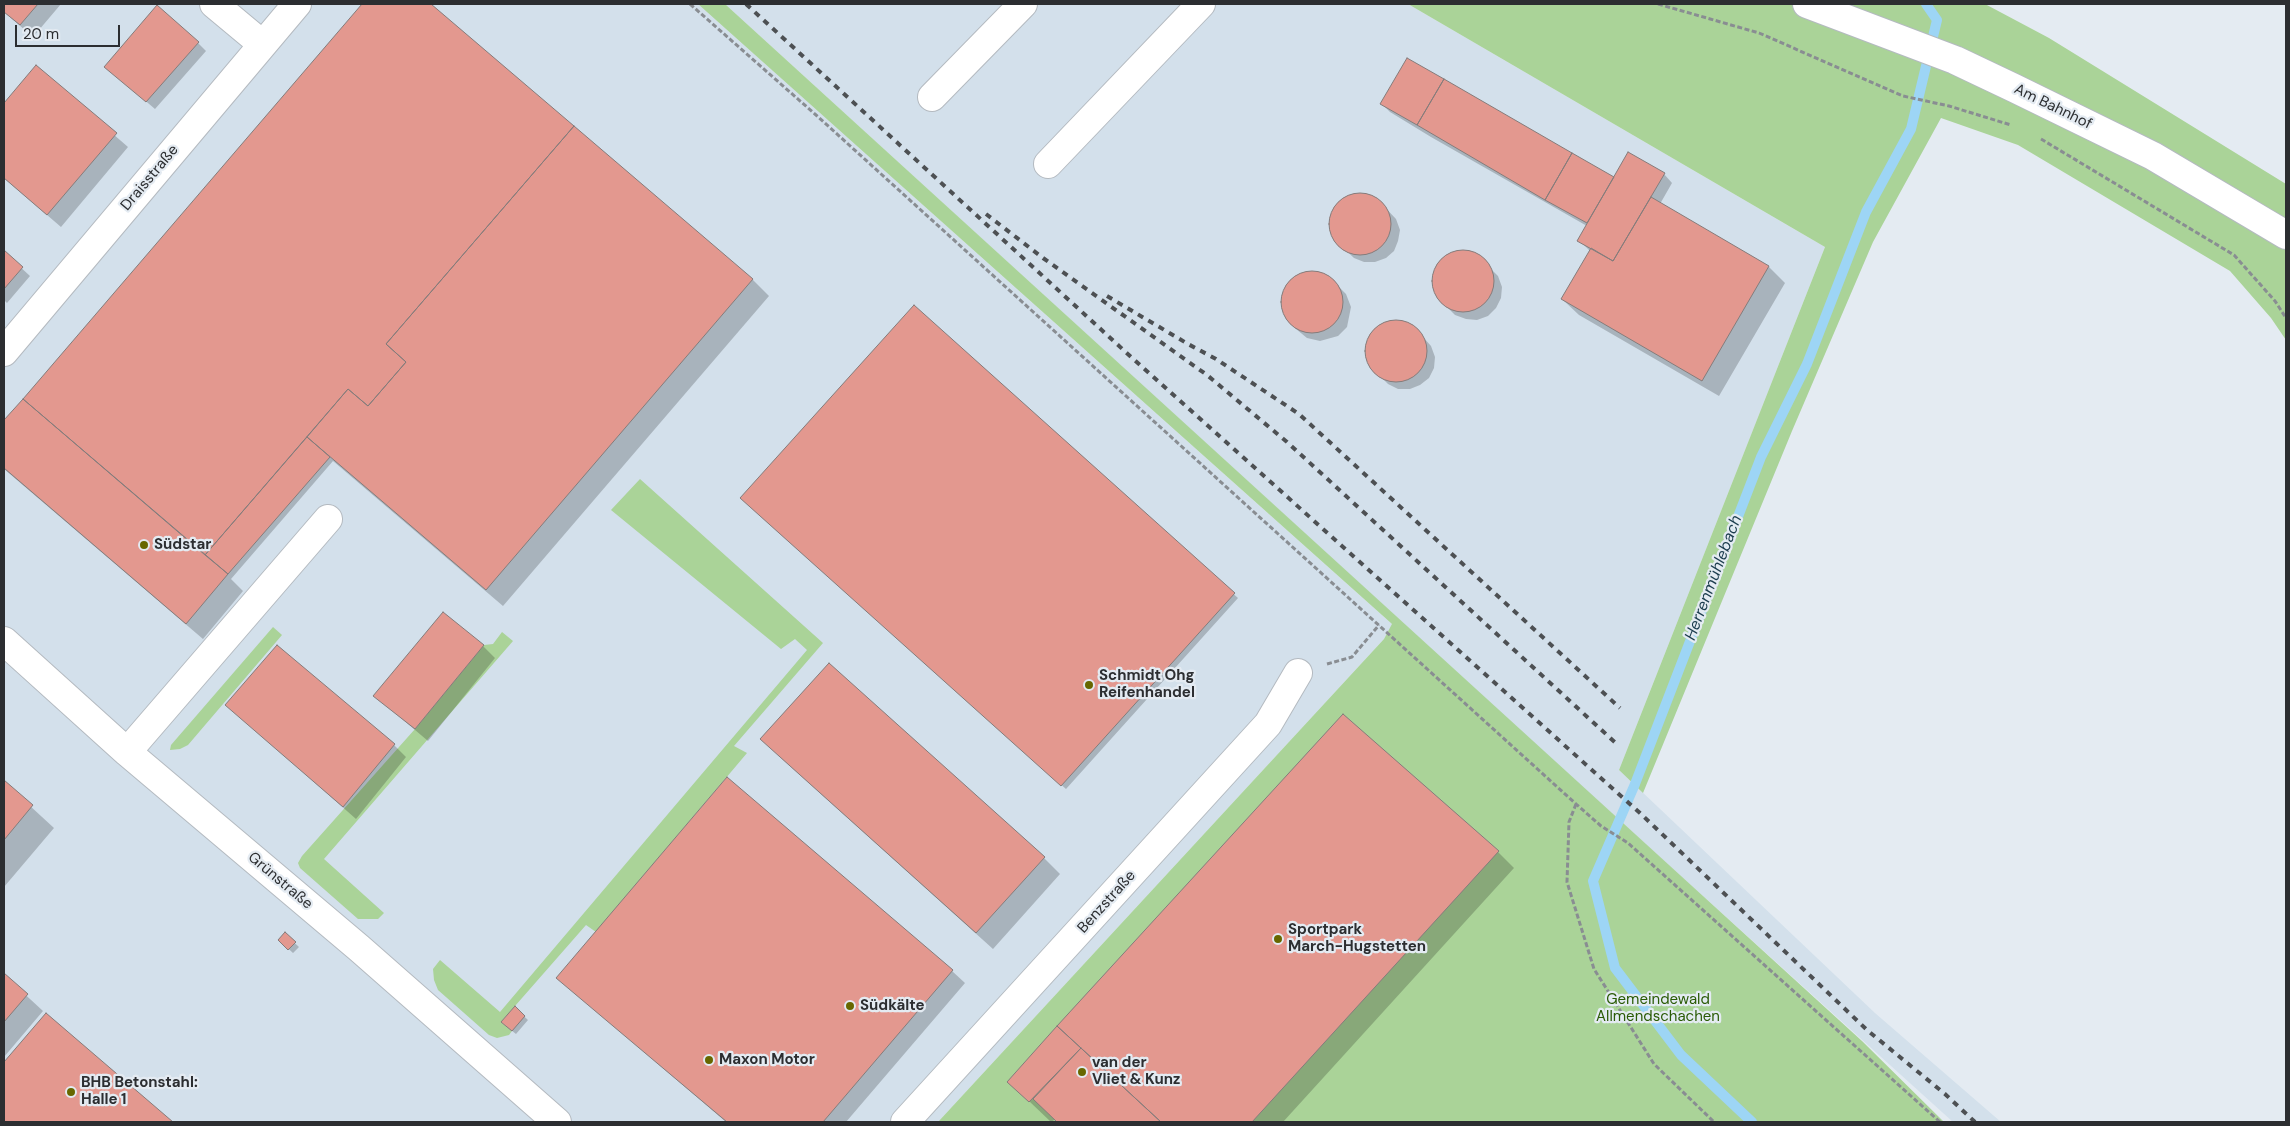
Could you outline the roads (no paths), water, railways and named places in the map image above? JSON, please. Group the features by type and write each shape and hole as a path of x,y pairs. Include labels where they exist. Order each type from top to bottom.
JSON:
{"street":[{"path":"214,4 262,44"},
{"name":"Draisstraße","path":"4,352 296,4"},
{"path":"932,97 1023,4"},
{"path":"1048,164 1200,4"},
{"name":"Am Bahnhof","path":"1807,4 1955,60 2152,156 2286,235"},
{"path":"127,752 328,519"},
{"name":"Grünstraße","path":"4,641 127,752 359,948 557,1122"},
{"name":"Benzstraße","path":"920,1117 1268,724 1298,673"}],"waterway":[{"name":"Herrenmühlebach","path":"1752,1122 1681,1055 1615,968 1593,881 1635,784 1761,457 1807,364 1866,212 1911,129 1937,20 1926,4"}],"railway":[{"path":"746,4 1130,356 1640,813 1867,1030 1945,1094 1975,1122"},
{"path":"986,214 1043,258 1207,375 1287,442 1619,746"},
{"path":"1107,296 1216,359 1299,414 1620,708"}],"place":[{"name":"Südstar","path":"144,545"},
{"name":"Schmidt Ohg Reifenhandel","path":"1089,685"},
{"name":"Sportpark March-Hugstetten","path":"1278,939"},
{"name":"Südkälte","path":"850,1006"},
{"name":"Maxon Motor","path":"709,1060"},
{"name":"van der Vliet & Kunz","path":"1082,1072"},
{"name":"BHB Betonstahl: Halle 1","path":"71,1092"}],"park label":[{"name":"Gemeindewald Allmendschachen","path":"1658,1008"}]}
